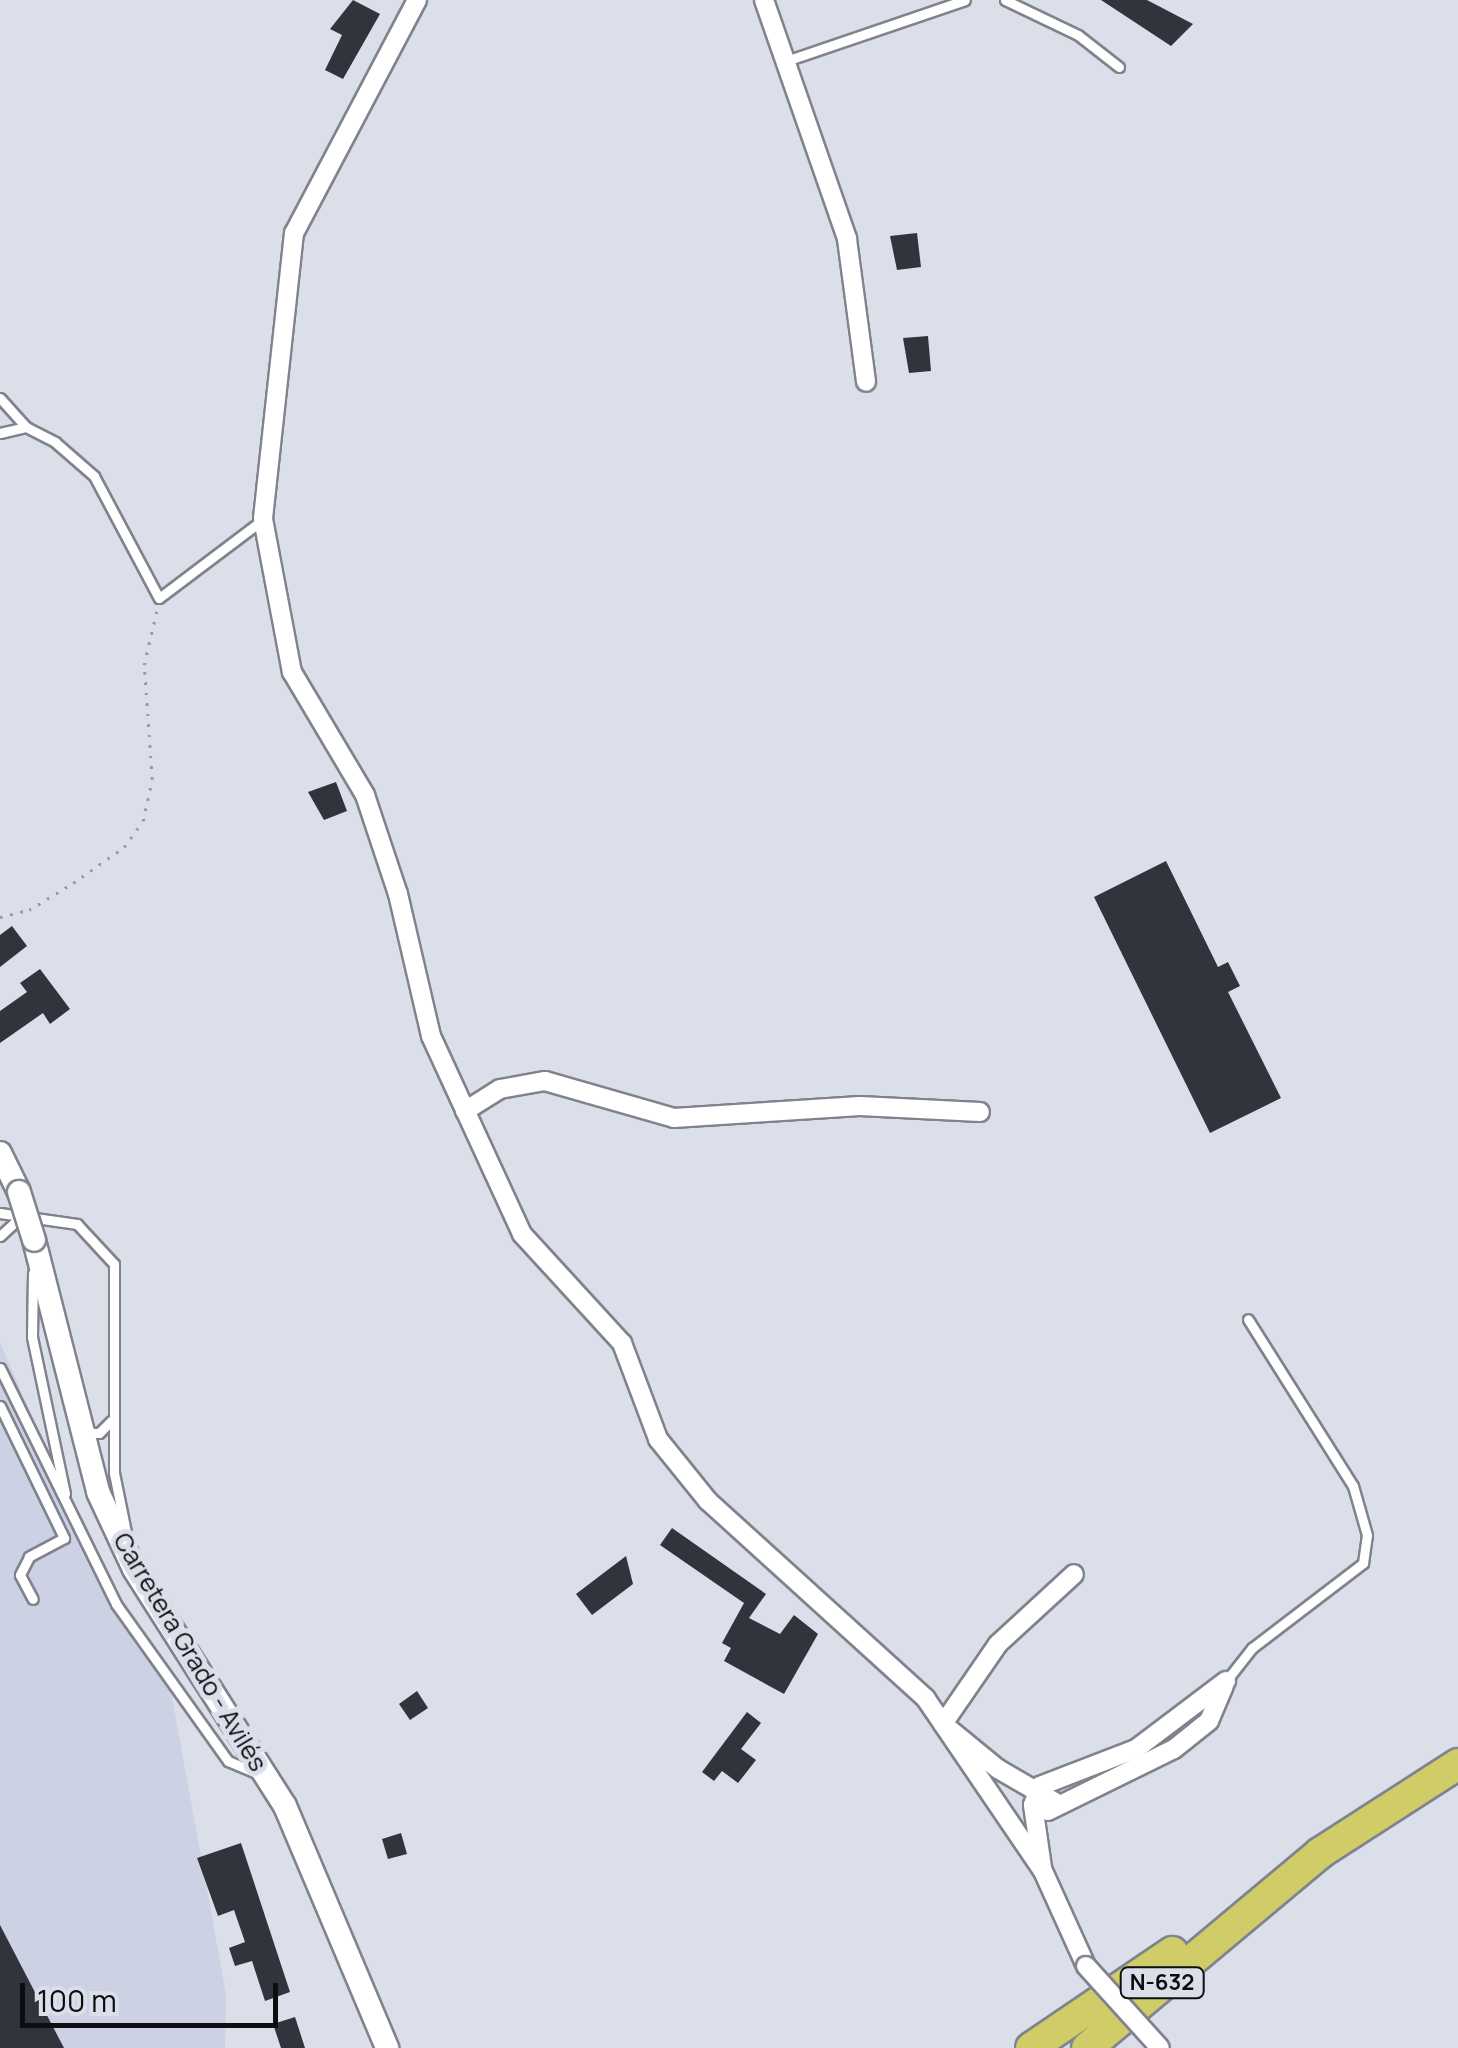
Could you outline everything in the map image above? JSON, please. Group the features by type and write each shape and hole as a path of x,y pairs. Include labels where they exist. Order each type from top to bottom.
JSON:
{"highway":[{"name":"N-632","path":"1087,2048 1237,1918 1320,1853 1458,1764"},
{"path":"1031,2048 1320,1853"},
{"path":"1098,2048 1237,1918"}],"main road":[{"name":"Carretera Grado - Avilés","path":"0,1153 34,1240 98,1492 134,1568 285,1806 388,2048"}],"street":[{"path":"416,0 294,233 264,519 292,672 366,795 398,894 430,1036 522,1234 622,1344 658,1440 708,1501 926,1699 1043,1872 1086,1966 1160,2048"},
{"path":"764,0 782,62 847,239 866,382"},
{"path":"465,1111 500,1090 545,1082 674,1118 860,1106 980,1112"},
{"path":"943,1724 998,1644 1074,1574"},
{"path":"1035,1793 1136,1749 1226,1681"},
{"path":"1043,1872 1046,1814 1054,1802 1174,1748 1209,1721 1226,1681"},
{"path":"943,1724 1035,1793 1054,1802"},
{"path":"1035,1793 1043,1872"}],"lane":[{"path":"782,62 965,0"},
{"path":"1005,0 1078,35 1119,67"},
{"path":"0,398 26,427 55,442 94,476 160,598 264,519"},
{"path":"0,433 26,427"},
{"path":"0,1214 77,1224 114,1264 114,1473 134,1568"},
{"path":"0,1236 18,1219"},
{"path":"34,1240 32,1337 68,1510"},
{"path":"1226,1681 1252,1648 1363,1563 1367,1535 1353,1486 1248,1319"},
{"path":"0,1368 116,1604 228,1761 266,1778"},
{"path":"0,1406 64,1538 29,1557 20,1575 34,1599"},
{"path":"82,1432 99,1434 114,1414"}],"path":[{"path":"0,917 28,910 73,883 124,847 144,821 152,779 144,664 160,598"}],"shaded area":[{"path":"0,1342 93,1559 170,1686 226,1994 225,2048 0,2048"}],"building":[{"path":"353,0 380,14 343,79 325,70 342,35 330,29"},
{"path":"1101,0 1147,0 1193,24 1171,46"},
{"path":"917,233 921,267 897,270 890,236"},
{"path":"928,336 931,371 909,373 903,338"},
{"path":"336,782 347,811 324,820 308,792"},
{"path":"1166,861 1218,967 1228,962 1240,986 1228,992 1281,1098 1210,1133 1094,897"},
{"path":"12,926 27,946 0,967 0,935"},
{"path":"40,969 70,1009 50,1024 43,1013 0,1043 0,1011 27,992 20,983"},
{"path":"672,1528 766,1594 749,1618 780,1634 794,1615 818,1634 784,1694 724,1661 731,1648 722,1643 744,1603 660,1545"},
{"path":"626,1556 633,1584 592,1615 576,1594"},
{"path":"417,1691 428,1708 410,1720 399,1704"},
{"path":"747,1712 761,1723 741,1749 756,1760 738,1783 722,1771 714,1781 702,1772"},
{"path":"401,1833 407,1854 388,1859 382,1839"},
{"path":"241,1843 290,1992 265,2001 252,1961 235,1966 229,1948 245,1942 234,1910 218,1916 197,1858"},
{"path":"0,1925 64,2048 0,2048"},
{"path":"295,2017 305,2048 281,2048 273,2024"}]}
